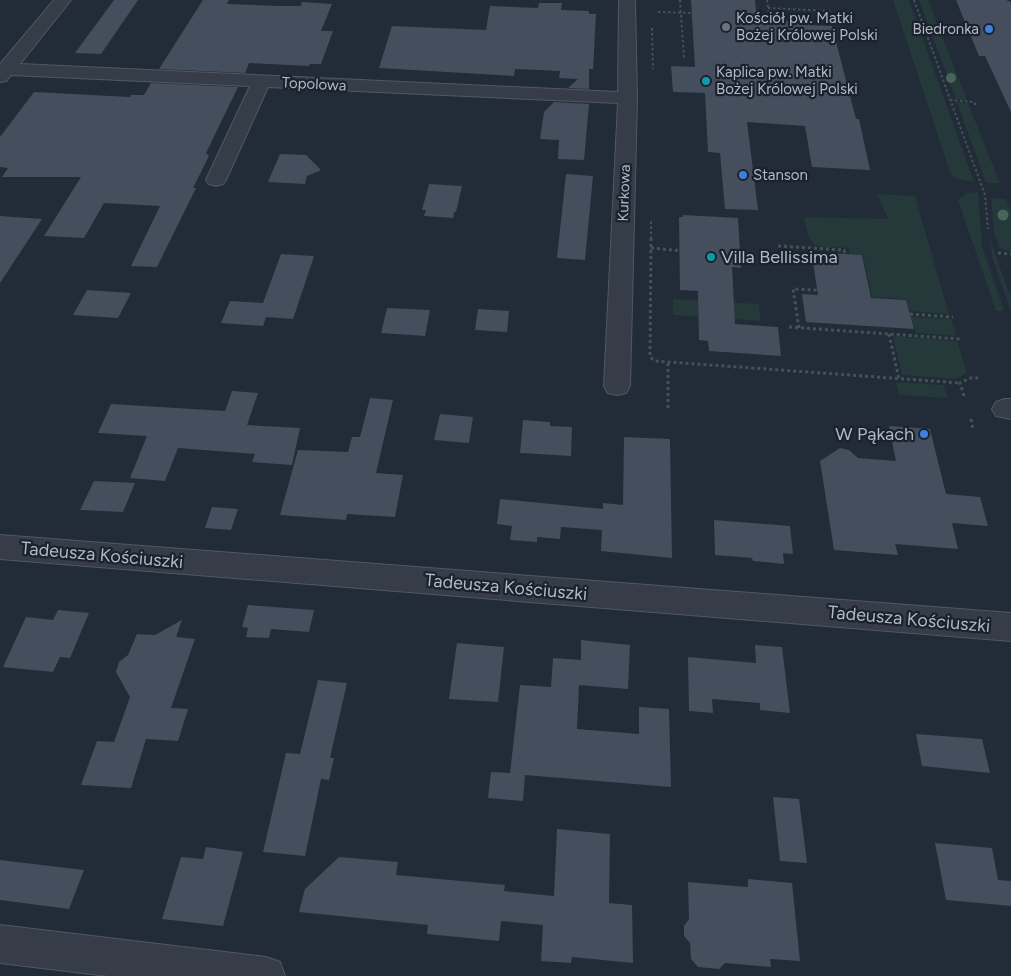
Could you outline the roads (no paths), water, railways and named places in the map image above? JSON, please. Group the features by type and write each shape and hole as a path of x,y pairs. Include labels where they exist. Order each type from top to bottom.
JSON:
{"street":[{"path":"2,72 63,0"},
{"name":"Kurkowa","path":"617,386 628,98 627,0"},
{"name":"Topolowa","path":"2,72 262,81 628,98"},
{"path":"216,180 262,81"},
{"name":"Tadeusza Kościuszki","path":"0,547 1011,627"},
{"path":"0,944 266,976"}],"place":[{"name":"Kościół pw. Matki Bożej Królowej Polski","path":"726,27"},
{"name":"Biedronka","path":"989,29"},
{"name":"Kaplica pw. Matki Bożej Królowej Polski","path":"706,81"},
{"name":"Stanson","path":"743,175"},
{"name":"Villa Bellissima","path":"711,257"},
{"name":"W Pąkach","path":"924,434"}]}
